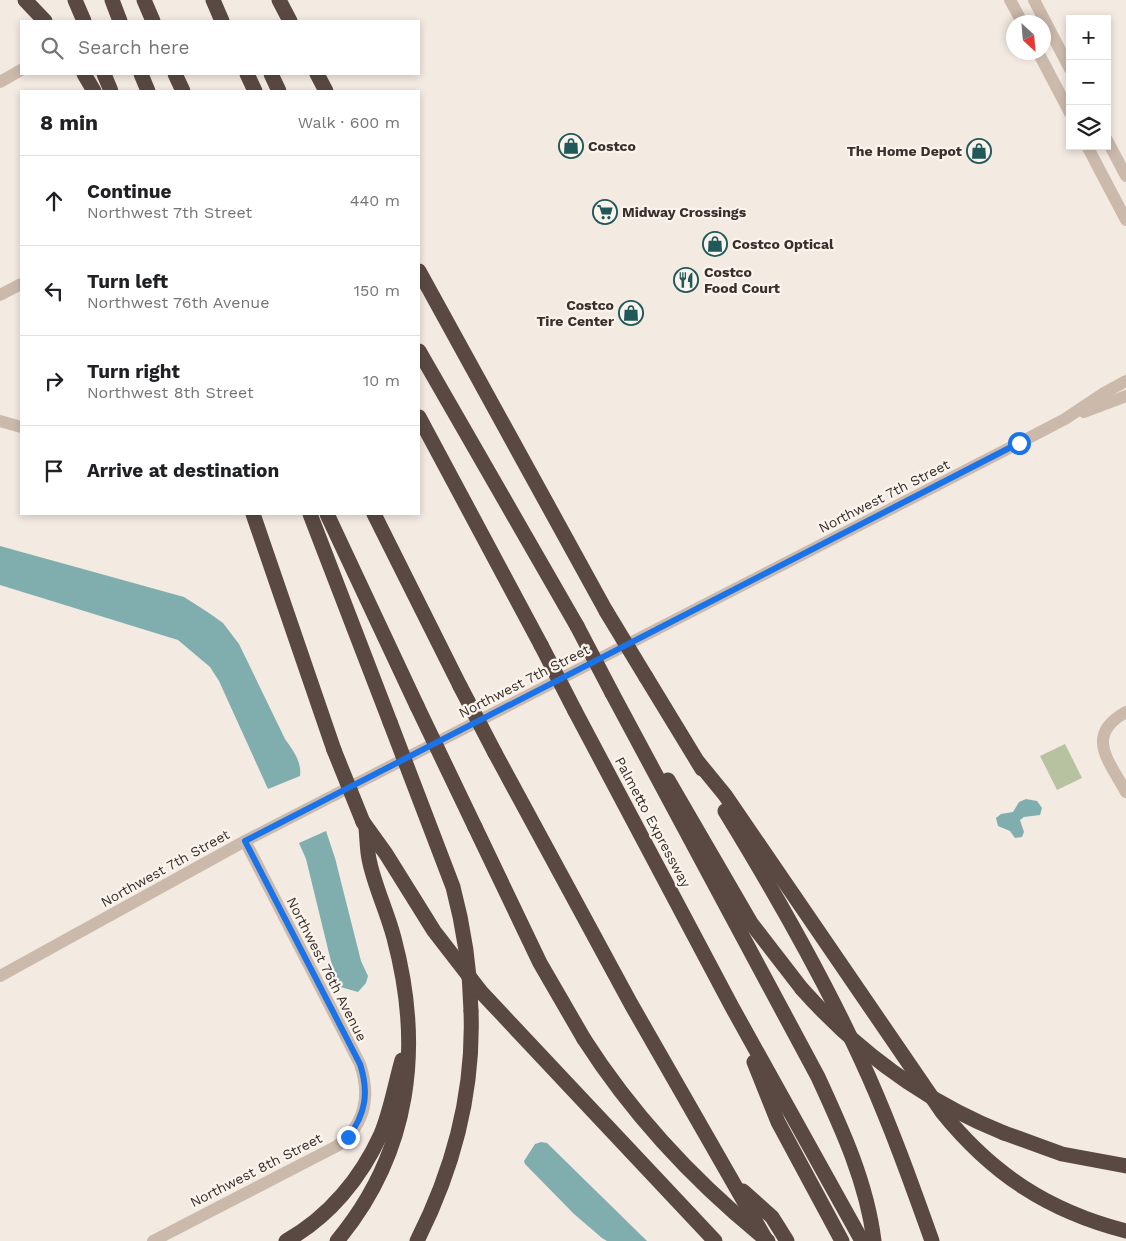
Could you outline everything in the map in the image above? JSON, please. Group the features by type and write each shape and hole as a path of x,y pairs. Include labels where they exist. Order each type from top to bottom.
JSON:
{"highway":[{"path":"25,0 44,20"},
{"path":"75,0 84,20"},
{"path":"112,0 120,20"},
{"path":"144,0 153,20"},
{"path":"280,0 290,20"},
{"path":"217,10 227,20"},
{"path":"85,75 93,90"},
{"path":"104,75 111,90"},
{"path":"141,75 148,90"},
{"path":"175,75 183,90"},
{"path":"247,75 254,90"},
{"path":"272,75 279,90"},
{"path":"318,75 325,90"},
{"path":"420,273 606,611 698,762 717,800 798,937 868,1074 897,1145 932,1241"},
{"path":"420,354 577,626 688,837 781,1006 841,1128 860,1178 872,1223 874,1241"},
{"name":"Palmetto Expressway","path":"420,419 732,1007 862,1241"},
{"path":"253,515 334,750 364,824 369,859 400,965 406,996 409,1034 407,1086 396,1133 371,1193 338,1241"},
{"path":"310,515 438,843 459,911 470,980 469,1075 461,1121 440,1190 416,1241"},
{"path":"327,515 540,963 584,1039 628,1102 658,1138 722,1204 767,1241"},
{"path":"374,515 460,686 609,964 767,1241"},
{"path":"612,693 686,809 751,923 802,989 841,1030 883,1067 930,1098 1004,1133 1062,1154 1126,1166"},
{"path":"698,762 725,795 956,1130 986,1160 1024,1188 1069,1212 1126,1231"},
{"path":"364,824 386,854 434,932 482,993 715,1241"},
{"path":"732,1007 778,1122 842,1241"},
{"path":"286,1241 327,1212 353,1183 364,1165 381,1133 388,1114 409,1034"},
{"path":"733,1182 772,1218 787,1241"}],"street":[{"path":"1010,0 1018,15"},
{"path":"1034,0 1066,60"},
{"path":"1042,60 1066,105"},
{"path":"0,82 20,71"},
{"path":"1111,148 1126,176"},
{"path":"1089,150 1126,220"},
{"path":"0,295 20,285"},
{"name":"Northwest 7th Street","path":"0,976 245,841 1065,419 1126,381"},
{"name":"Northwest 7th Street","path":"1065,419 1126,396"},
{"path":"0,420 20,427"},
{"path":"1126,712 1106,727 1102,743 1106,756 1126,792"},
{"name":"Northwest 76th Avenue","path":"245,841 360,1064 365,1086 363,1115"},
{"name":"Northwest 8th Street","path":"153,1241 337,1146 348,1137 363,1115"}],"green space":[{"path":"1065,744 1082,778 1057,790 1040,756"}],"water":[{"path":"0,546 184,597 223,623 239,644 285,739 296,756 300,766 300,776 268,789 219,681 210,667 178,640 0,585"},
{"path":"1026,799 1037,801 1042,808 1040,815 1024,817 1020,820 1024,832 1022,837 1015,838 1010,831 998,826 996,818 1001,814 1013,812 1019,802"},
{"path":"326,831 335,858 361,961 368,976 366,983 358,992 337,986 306,859 299,843"},
{"path":"547,1143 647,1241 607,1241 574,1214 525,1164 524,1161 535,1144"}],"place":[{"name":"Costco","path":"571,146"},
{"name":"The Home Depot","path":"979,151"},
{"name":"Midway Crossings","path":"605,212"},
{"name":"Costco Optical","path":"715,244"},
{"name":"Costco Food Court","path":"686,280"},
{"name":"Costco Tire Center","path":"631,313"}],"route":[{"path":"348,1137 363,1115 366,1100 360,1064 245,841 1019,443"}]}
